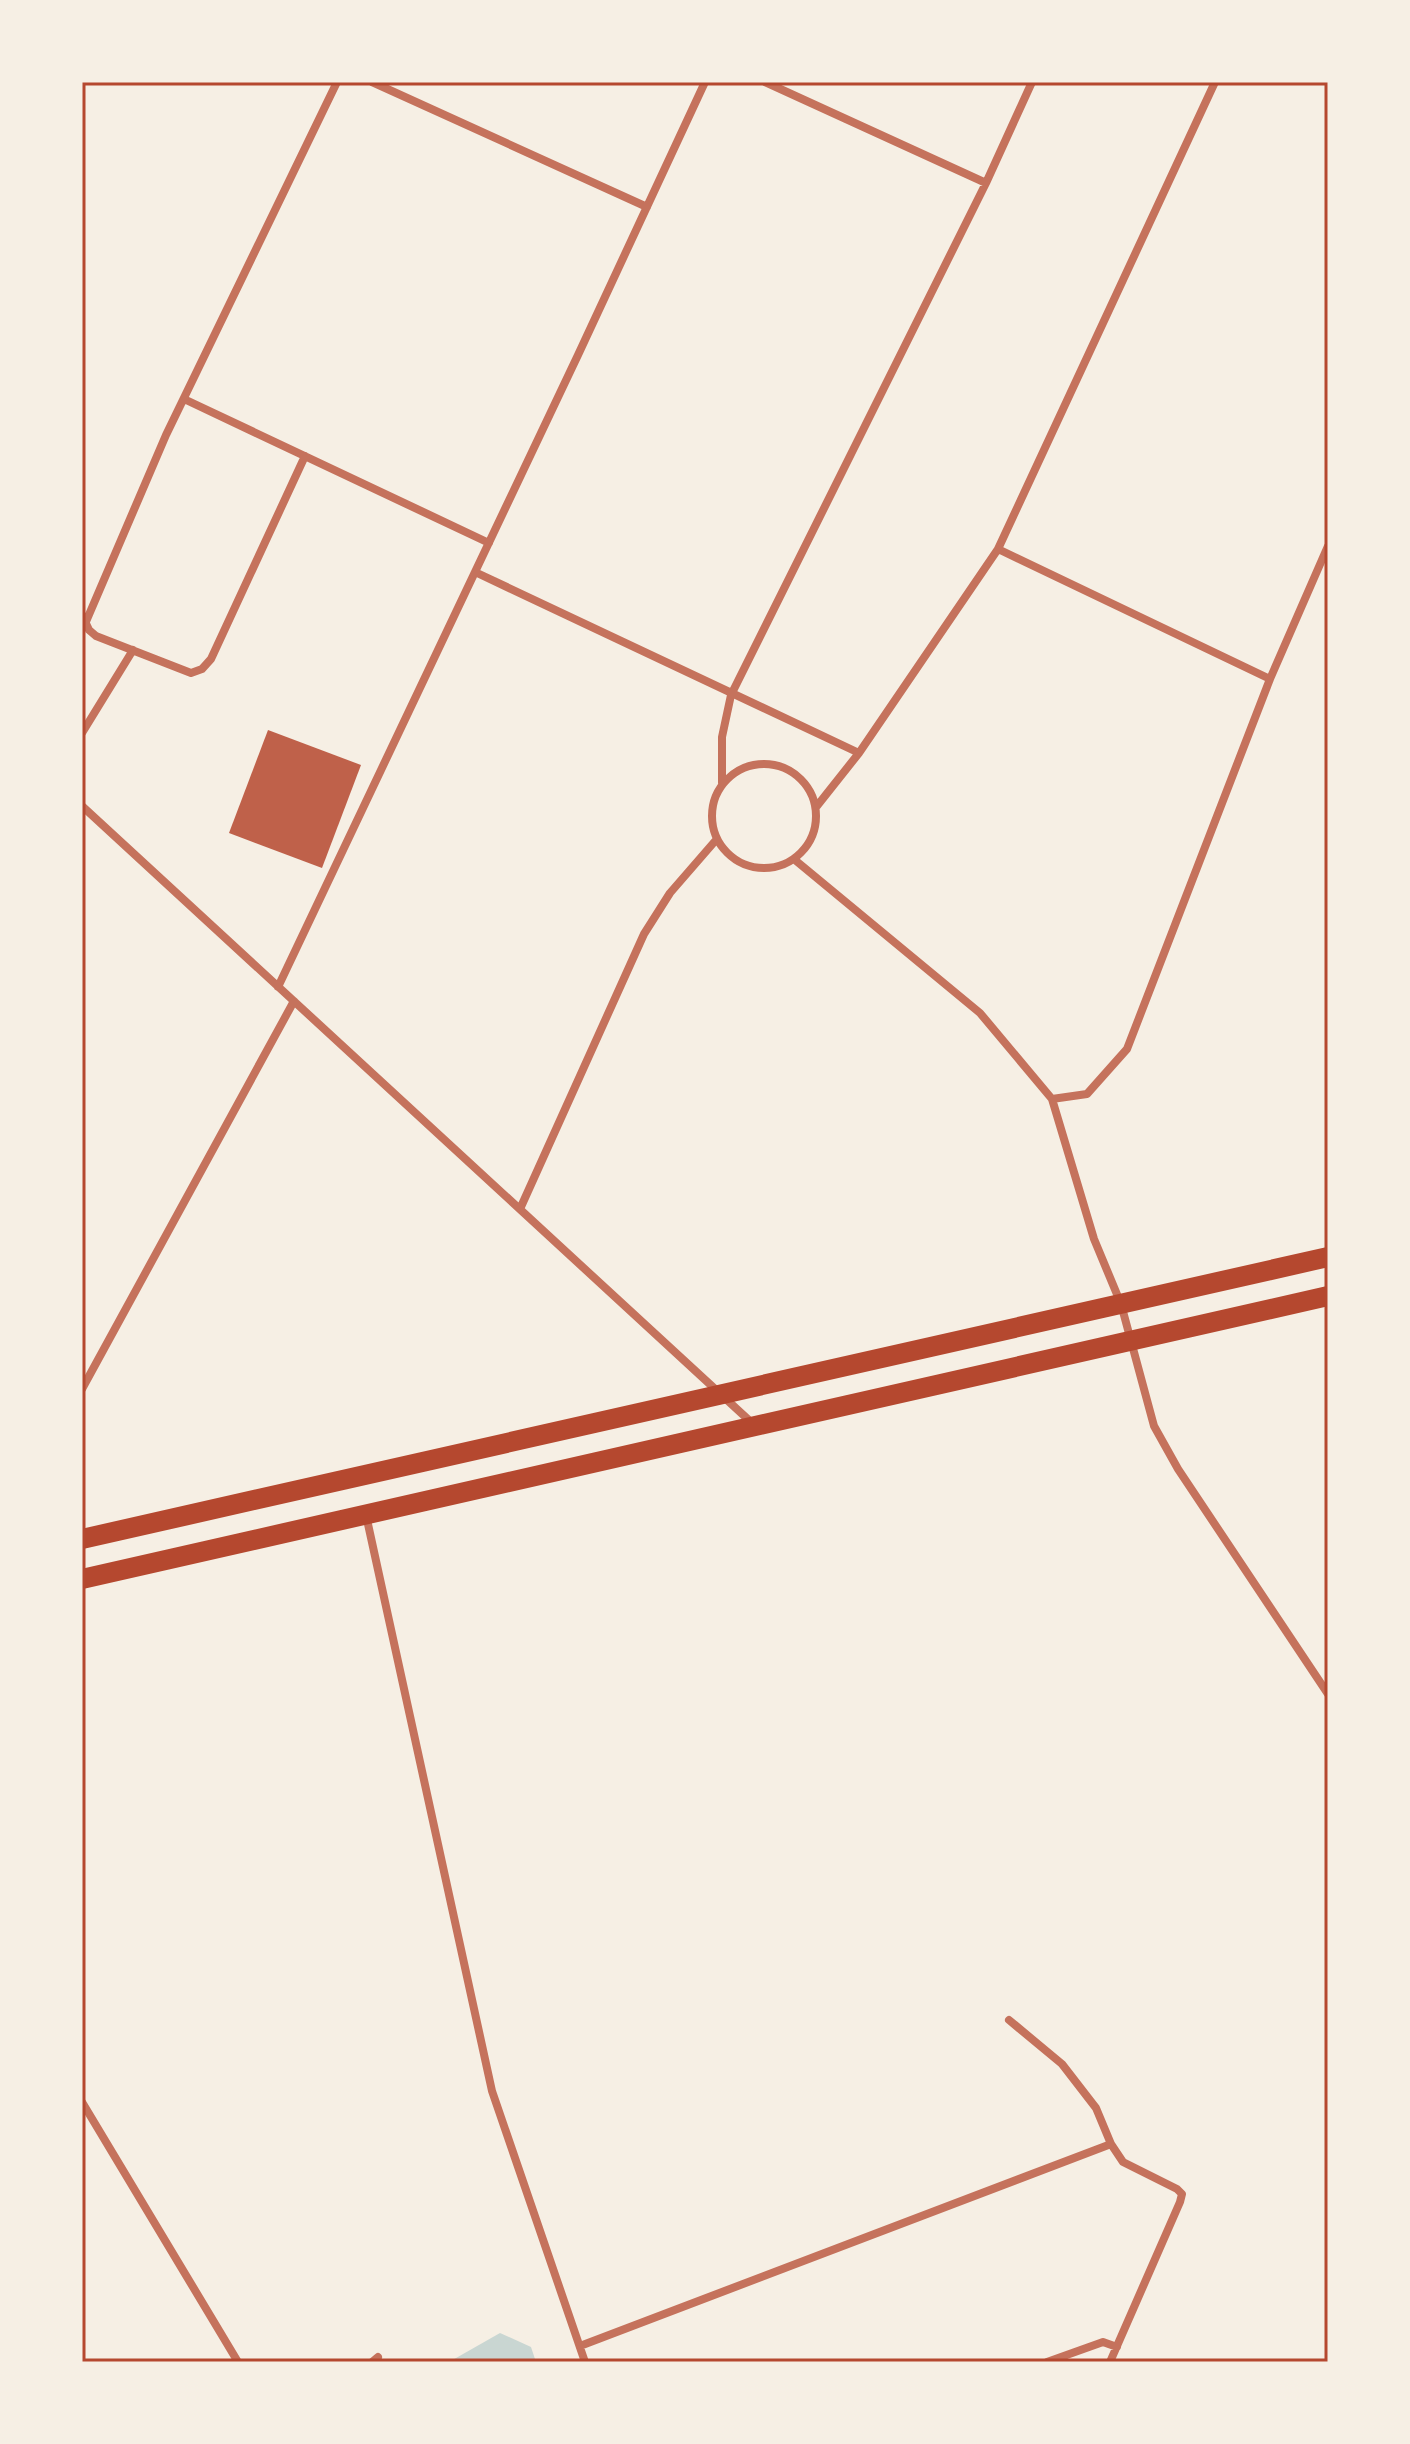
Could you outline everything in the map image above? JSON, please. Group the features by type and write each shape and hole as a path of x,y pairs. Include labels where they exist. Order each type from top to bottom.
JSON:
{"main road":[{"path":"82,1539 1328,1257"},
{"path":"82,1579 1328,1296"}],"street":[{"path":"305,456 211,659 202,669 191,673 96,636 84,620 166,435 337,82"},
{"path":"372,82 647,207"},
{"path":"278,987 705,82"},
{"path":"765,82 986,183"},
{"path":"1032,82 986,183 731,695 722,737 722,783 710,811 716,840 737,862 766,870 795,860 814,836 817,806 859,753 998,549 1215,82"},
{"path":"184,399 489,543"},
{"path":"1052,1099 1087,1094 1127,1049 1270,679 1328,546"},
{"path":"998,549 1270,679"},
{"path":"475,572 859,753"},
{"path":"82,733 133,650"},
{"path":"722,783 747,766 777,764 803,780 817,806"},
{"path":"82,806 755,1426"},
{"path":"520,1209 644,934 670,893 716,840"},
{"path":"795,860 980,1013 1052,1099 1094,1239 1121,1304 1154,1426 1328,1694"},
{"path":"82,1389 294,1001"},
{"path":"366,1514 492,2091 585,2362"},
{"path":"1009,2020 1062,2064 1096,2108 1111,2144 1123,2162 1182,2194 1110,2362"},
{"path":"82,2102 238,2362"},
{"path":"580,2346 1111,2144"},
{"path":"1047,2362 1103,2342 1117,2347"}],"shaded area":[{"path":"500,2333 531,2347 536,2362 449,2362"}],"building":[{"path":"268,730 361,765 322,868 229,833"}]}
